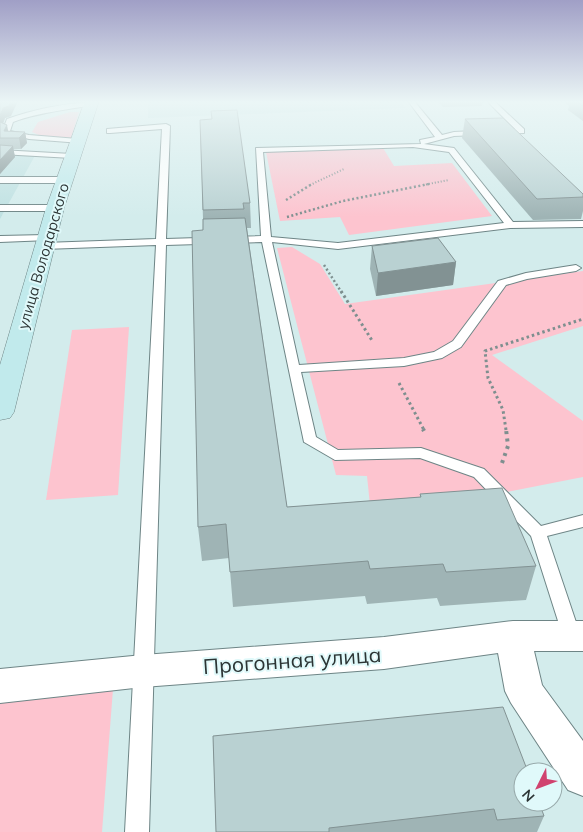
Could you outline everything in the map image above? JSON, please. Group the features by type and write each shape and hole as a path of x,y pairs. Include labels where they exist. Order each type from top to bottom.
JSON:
{"main road":[{"name":"улица Володарского","path":"0,412 45,242 78,140"}],"street":[{"name":"Прогонная улица","path":"0,686 143,671 384,653 513,636 578,637"},
{"path":"513,636 524,691 583,776"}],"lane":[{"path":"40,140 75,149"},
{"path":"137,832 165,140"},
{"path":"413,145 433,140"},
{"path":"510,225 451,150 413,145 259,150 266,239 309,440 335,455 420,453 479,473 538,534 578,637"},
{"path":"0,152 75,149"},
{"path":"0,180 64,180"},
{"path":"0,208 55,208"},
{"path":"0,239 45,242 160,243 266,239 338,246 510,225 583,224"},
{"path":"294,369 404,362 438,355 457,344 502,283 526,276 576,268"},
{"path":"538,534 583,522"}],"path":[{"path":"265,224 273,210 293,196 320,178 348,168"},
{"path":"265,224 343,201 426,184 472,178"},
{"path":"479,473 502,464 508,446 503,410 488,378 485,351 583,320"}],"shaded area":[{"path":"383,148 394,166 452,163 492,216 349,235 340,217 280,221 266,152"},
{"path":"0,150 37,152 0,219"},
{"path":"292,247 320,264 345,304 583,271 583,326 492,355 583,421 583,477 472,499 370,505 367,476 336,475 277,248"},
{"path":"129,327 118,495 46,500 72,330"},
{"path":"113,689 102,832 0,832 0,703"}],"building":[{"path":"201,140 241,140 250,203 243,203 244,209 203,210"},
{"path":"484,140 526,140 583,194 583,197 537,199"},
{"path":"0,145 13,146 0,160"},
{"path":"245,218 287,507 421,497 420,494 502,488 536,566 446,572 443,564 370,569 368,561 230,572 226,524 198,527 192,231 203,230 203,219"},
{"path":"438,238 456,262 378,273 372,246"},
{"path":"503,707 524,762 513,762 513,812 543,812 544,816 497,820 494,809 329,828 329,832 216,832 213,736"}]}
